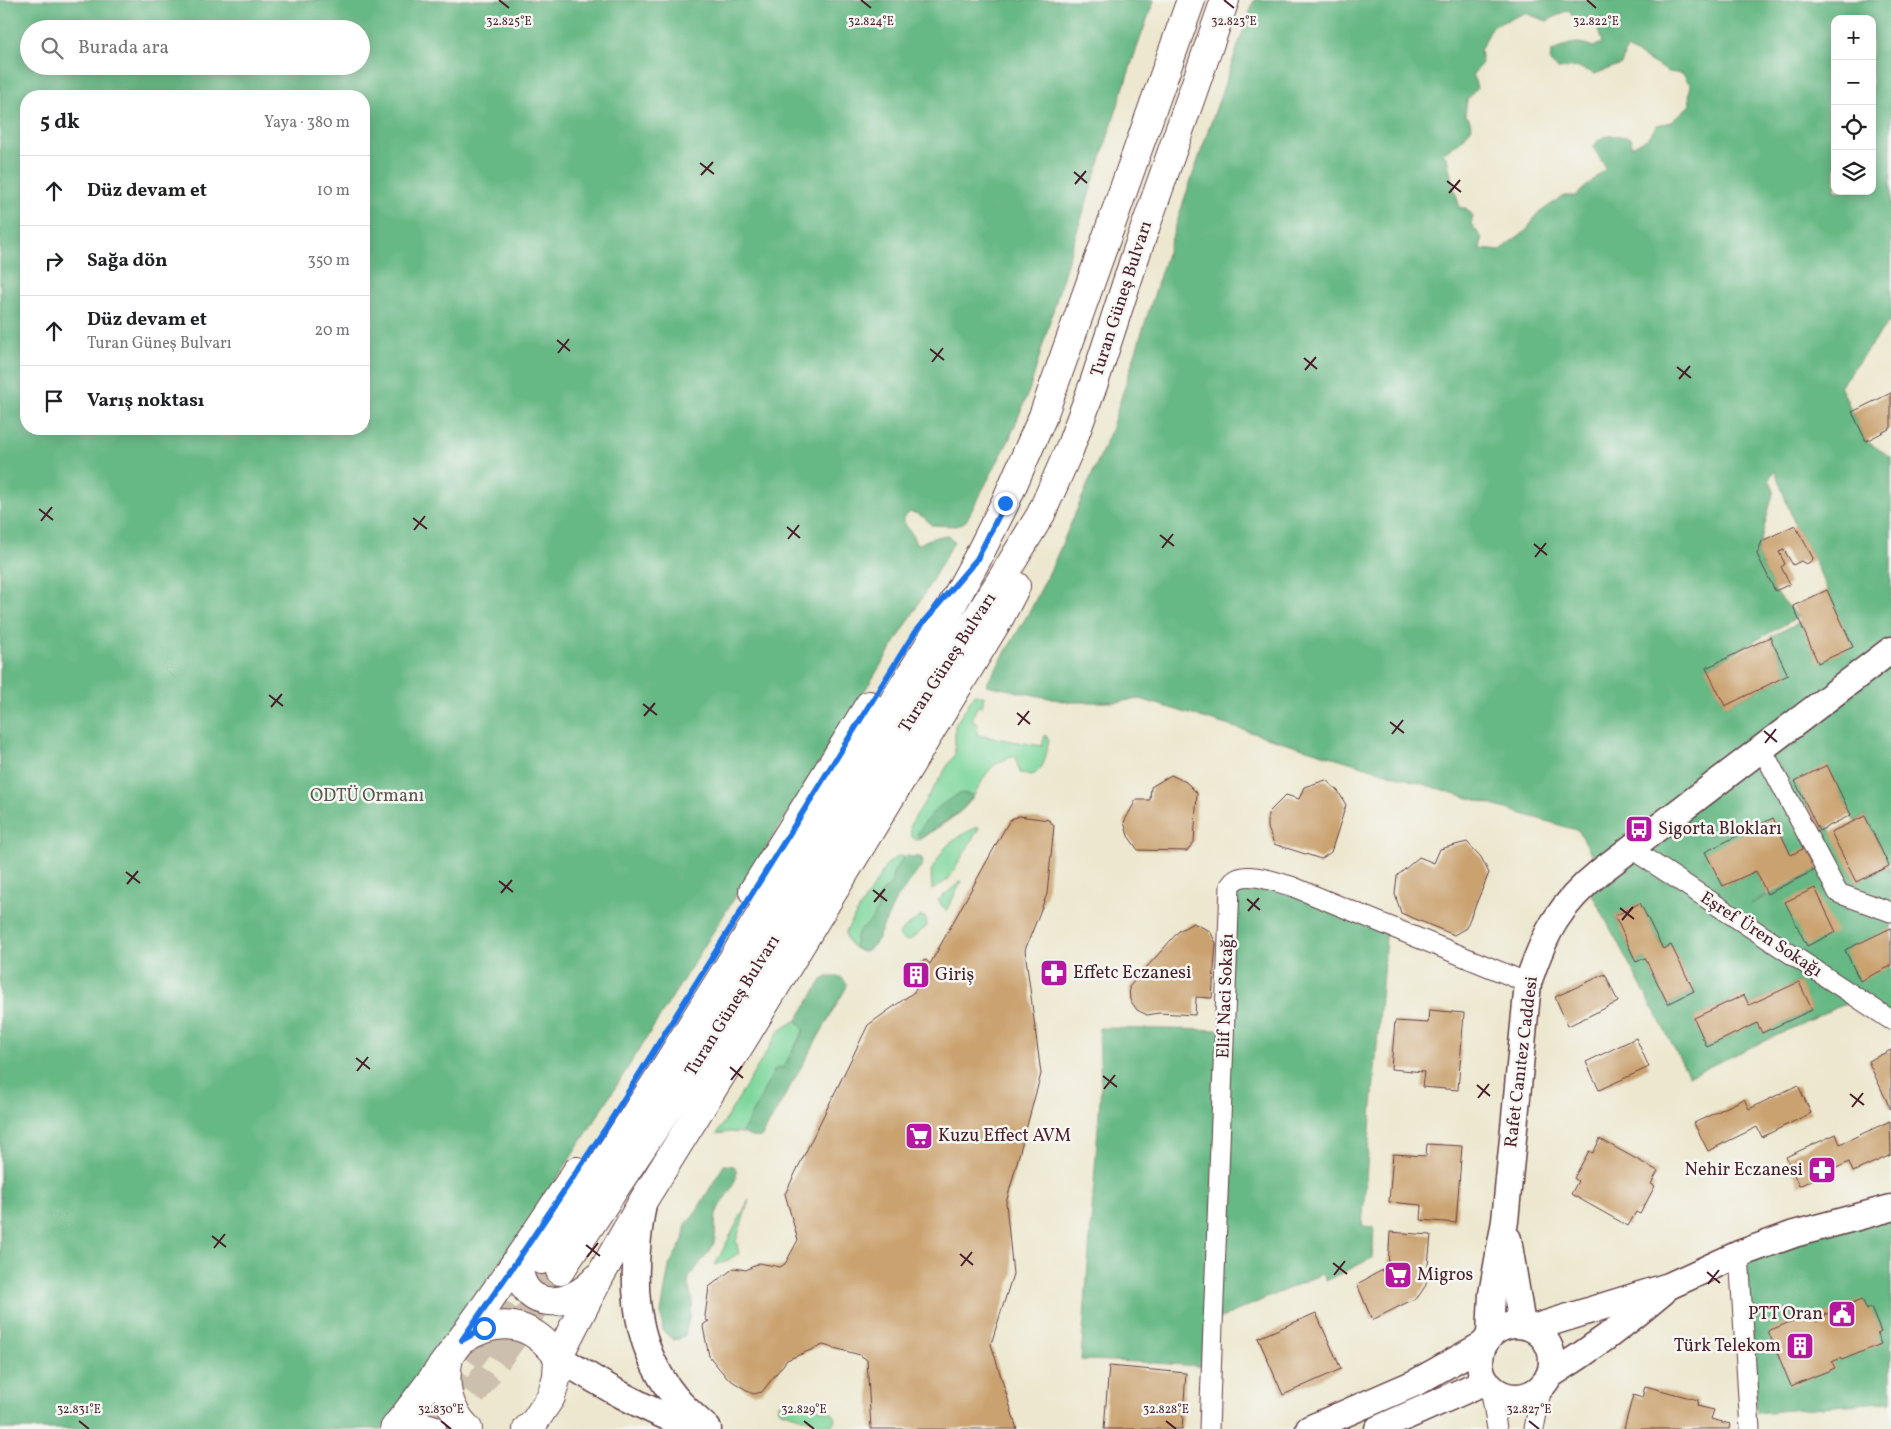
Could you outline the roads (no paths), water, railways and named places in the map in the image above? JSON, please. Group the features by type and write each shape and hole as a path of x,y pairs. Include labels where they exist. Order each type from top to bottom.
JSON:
{"main road":[{"name":"Turan Güneş Bulvarı","path":"540,1263 604,1131 915,632 977,559 1005,503 1043,416 1191,0"},
{"name":"Turan Güneş Bulvarı","path":"540,1263 682,1087 1042,514 1070,448 1095,380 1136,254 1225,0"},
{"path":"527,1429 536,1421 551,1397 557,1376 558,1357 600,1276 643,1201 1000,617 1024,570 1042,514"},
{"name":"Rafet Canıtez Caddesi","path":"1487,1340 1492,1294 1505,1221 1528,983 1538,952 1553,922 1571,898 1586,883 1891,650"},
{"path":"643,1201 638,1232 634,1285 644,1337 653,1363 667,1386 708,1429"},
{"path":"1527,1327 1669,1286 1739,1254 1794,1234 1891,1208"},
{"name":"Rafet Canıtez Caddesi","path":"1505,1221 1527,1327"},
{"path":"540,1263 520,1272 524,1284 530,1293 542,1300 559,1301 575,1296 586,1290 600,1276"},
{"path":"394,1428 456,1348 540,1263"},
{"path":"1487,1340 1480,1354 1480,1364 1482,1375 1488,1383 1497,1392 1508,1397 1532,1394 1546,1381 1630,1320 1669,1286"},
{"path":"468,1429 452,1409 446,1389 447,1368 456,1348 474,1332 492,1325 512,1325 527,1330 541,1339 558,1357 598,1383 638,1405 698,1429"},
{"path":"1309,1429 1415,1383 1487,1340 1500,1329 1510,1325 1527,1327 1540,1333 1551,1349 1552,1367 1546,1381"},
{"path":"1378,1429 1488,1383"},
{"path":"394,1428 415,1424 432,1429"}],"street":[{"path":"1762,749 1838,892 1891,912"},
{"name":"Eşref Üren Sokağı","path":"1630,848 1891,1020"},
{"name":"Elif Naci Sokağı","path":"1209,1429 1230,886 1233,880 1247,876 1291,886 1528,983"},
{"path":"1739,1254 1750,1429"},
{"path":"1534,1429 1546,1381"},
{"path":"1488,1383 1497,1429"}],"tunnel":[{"path":"420,1429 537,1265"},
{"path":"448,1429 560,1271"}],"place":[{"name":"Sigorta Blokları","path":"1639,829"},
{"name":"Effetc Eczanesi","path":"1054,973"},
{"name":"Giriş","path":"916,975"},
{"name":"Kuzu Effect AVM","path":"919,1136"},
{"name":"Nehir Eczanesi","path":"1822,1170"},
{"name":"Migros","path":"1398,1275"},
{"name":"PTT Oran","path":"1842,1314"},
{"name":"Türk Telekom","path":"1800,1346"}],"park label":[{"name":"ODTÜ Ormanı","path":"367,796"}]}
